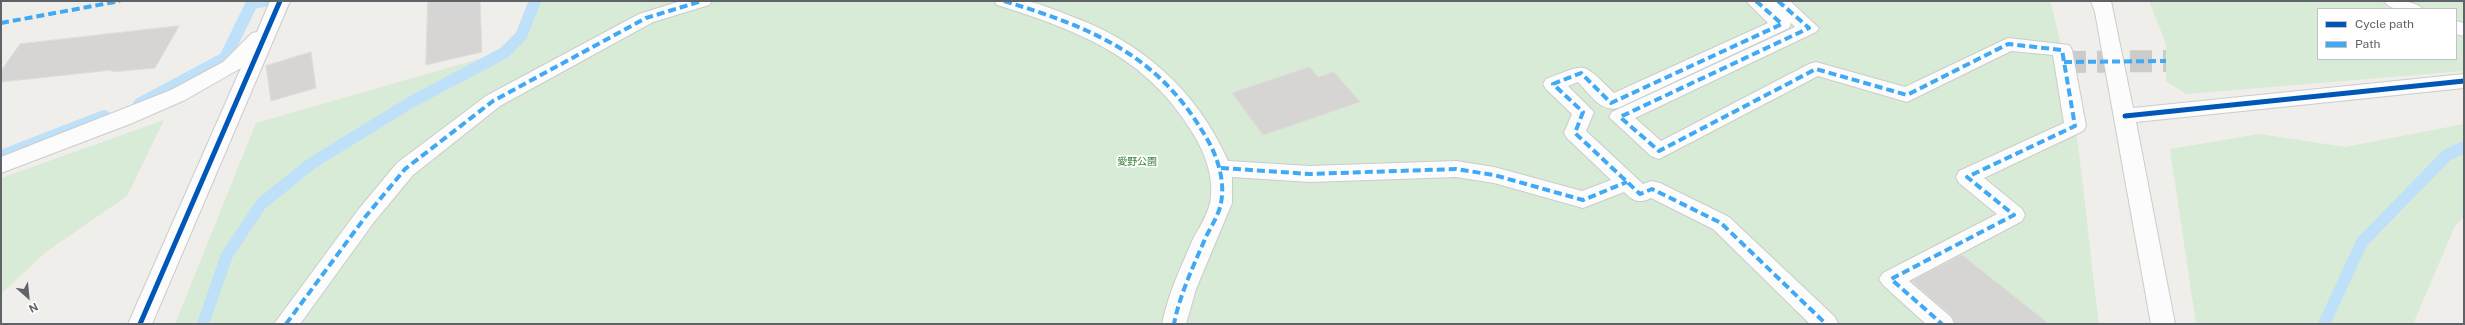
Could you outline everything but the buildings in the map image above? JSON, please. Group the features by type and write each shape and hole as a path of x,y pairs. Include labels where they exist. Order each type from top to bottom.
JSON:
{"street":[{"path":"140,324 280,1"},
{"path":"286,324 337,254 405,169 493,101 646,18 702,1"},
{"path":"1004,1 1090,31 1128,51 1160,79 1186,106 1211,143 1221,168 1221,203 1189,276 1174,324"},
{"path":"1756,1 1782,24 1611,103 1581,73 1554,84 1583,112 1575,133 1640,194 1652,190 1721,224 1826,324"},
{"path":"1778,1 1809,28 1620,117 1659,150 1816,69 1907,95 2008,44 2062,50 2075,126 1967,177 2014,215 1891,279 1942,324"},
{"path":"2101,1 2105,12 2125,116 2163,324"},
{"path":"2394,1 2411,8"},
{"path":"1,165 122,119 178,95 230,68 268,29"},
{"path":"2125,116 2464,80"},
{"path":"1221,168 1310,174 1456,169 1494,175 1583,200 1627,182"}],"green space":[{"name":"愛野公園","path":"533,1 2050,1 2060,41 2075,121 2099,324 175,324 256,123 503,52 524,29"},
{"path":"2149,1 2464,1 2464,71 2186,94 2166,81 2166,44"},
{"path":"164,120 127,196 46,252 1,294 1,178"},
{"path":"2464,124 2464,217 2455,226 2413,324 2196,324 2170,149 2259,134 2345,147"}],"waterway":[{"path":"139,104 225,58 252,3 264,1"},
{"path":"203,324 227,255 261,204 312,163 413,101 504,53 521,36 535,1"},
{"path":"1,156 104,116"},
{"path":"2324,324 2362,242 2447,155 2464,147"}],"tunnel":[{"path":"2064,62 2166,61"}],"marked path":[{"path":"1,23 120,1"},
{"path":"286,324 366,216 405,169 493,101 646,18 702,1"},
{"path":"1004,1 1052,16 1083,28 1113,42 1127,51 1161,78 1194,117 1207,138 1217,161 1222,182 1221,203 1184,289 1176,312 1174,324"},
{"path":"1756,1 1782,24 1611,103 1581,73 1553,84 1583,112 1575,133 1640,194 1652,189 1721,223 1826,324"},
{"path":"1778,1 1809,28 1620,117 1659,151 1816,69 1907,95 2008,44 2062,50 2075,126 1967,177 2014,215 1891,279 1942,324"},
{"path":"2064,62 2166,61"},
{"path":"1221,168 1310,174 1456,169 1494,175 1583,200 1627,182"}],"cycle path":[{"path":"140,324 280,1"},
{"path":"2125,116 2464,81"}]}
